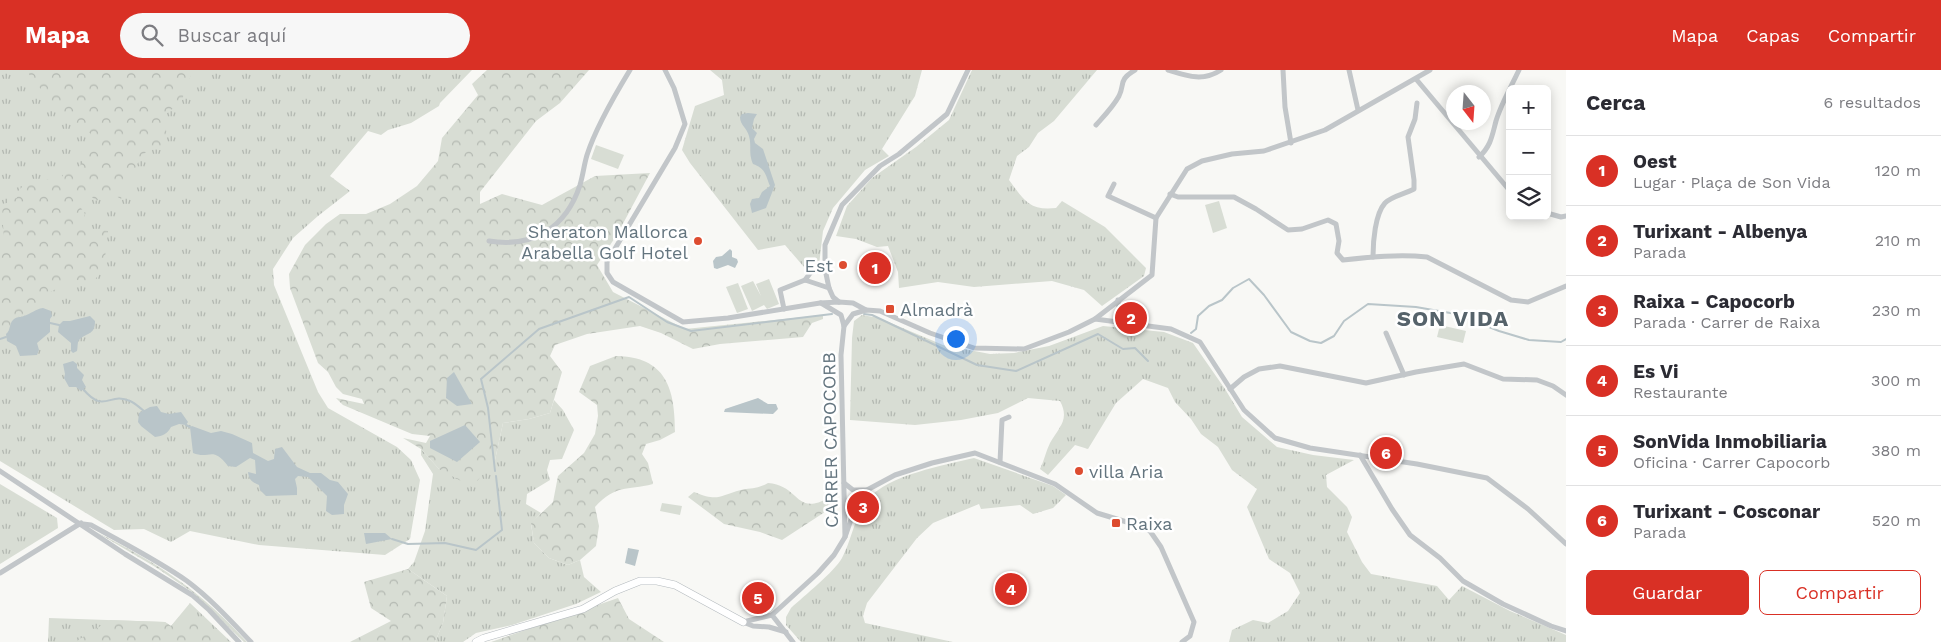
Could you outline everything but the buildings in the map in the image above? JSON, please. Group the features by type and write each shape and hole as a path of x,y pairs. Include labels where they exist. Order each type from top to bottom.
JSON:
{"street":[{"path":"489,241 502,243 526,241 545,233 564,217 580,185 586,157 592,143 630,70"},
{"path":"665,70 674,88 684,124 675,148 607,262 606,273 613,282 683,322 728,318 820,303 853,303 866,310"},
{"path":"839,302 833,297 829,288 825,269 825,245 842,204 880,166 899,154 947,114 968,70"},
{"path":"1096,125 1120,94 1121,83 1128,74 1135,70"},
{"path":"1168,70 1194,78 1212,76 1221,70"},
{"path":"1283,70 1285,107 1291,143"},
{"path":"1349,70 1358,110"},
{"path":"844,326 853,314 866,310 880,311 930,333 974,348 1024,349 1069,332 1095,319 1152,276 1156,218 1187,168 1202,161 1232,154 1264,152 1325,130 1430,70"},
{"path":"1479,157 1486,151 1492,138 1496,122 1519,70"},
{"path":"1416,79 1479,157 1506,187"},
{"path":"1373,257 1373,240 1378,219 1385,203 1414,189 1408,137 1415,119 1417,103"},
{"path":"1114,184 1108,196 1156,218"},
{"path":"1170,194 1178,197 1234,197 1288,230 1302,229 1328,220 1336,224 1339,241 1337,253 1343,260 1414,255 1427,257 1511,300 1528,302 1566,286"},
{"path":"1551,214 1560,217 1566,216"},
{"path":"784,309 780,290 805,280 811,272 825,269"},
{"path":"805,280 829,288"},
{"path":"1118,300 1120,315 1125,323"},
{"path":"820,303 840,315 844,326"},
{"path":"1095,319 1171,329 1200,342 1244,410 1275,438 1310,448 1417,464 1487,478 1528,509 1566,544"},
{"name":"CARRER CAPOCORB","path":"744,622 772,615 818,573 834,555 845,537 841,355 844,326"},
{"path":"1386,333 1404,375"},
{"path":"1230,389 1244,377 1259,368 1280,366 1366,383 1464,364 1503,379 1537,380 1552,386 1566,395"},
{"path":"1000,462 1002,420 1009,417"},
{"path":"845,537 855,508 867,490 895,475 932,463 975,453 1055,484 1097,513 1140,526 1150,531 1161,547 1194,622 1190,636 1182,642"},
{"path":"1360,455 1410,535 1440,558 1463,582 1503,604 1566,631"},
{"path":"0,471 125,554 192,595 239,642"},
{"path":"844,483 853,490 867,490"},
{"path":"0,573 81,523 91,525 188,581 251,642"},
{"path":"476,642 583,609 615,591 640,581 657,581 675,585 753,626 769,627 786,632"},
{"path":"772,615 793,642"}],"green space":[{"path":"0,70 472,70 439,106 411,123 388,130 381,135 368,131 330,176 350,191 293,238 273,269 274,285 318,392 328,408 397,447 411,460 420,480 410,539 385,555 259,545 190,531 171,542 144,529 114,530 0,461"},
{"path":"28,70 193,70 181,102 161,118 167,134 164,146 161,150 150,149 141,156 121,199 111,193 96,201 87,192 82,194 79,205 85,214 82,223 84,228 108,231 104,267 94,281 75,280 50,292 51,301 47,308 36,309 24,316 16,317 11,322 9,332 0,338 0,245 4,243 2,204 7,203 9,199 17,198 15,194 27,182 62,177 65,170 77,170 94,147 90,133 83,133 73,121 58,112 37,84 31,81"},
{"path":"487,70 589,70 560,103 536,121 480,192 480,204 502,194 542,205 595,176 650,173 618,233 597,265 613,292 685,329 823,315 823,319 812,323 803,337 720,344 693,349 661,333 640,326 587,334 555,345 550,356 562,372 550,413 503,423 495,460 472,487 439,469 421,449 403,438 426,443 430,436 412,434 343,405 336,398 364,404 362,399 343,394 336,387 328,372 318,363 290,288 289,274 305,245 326,224 340,214 366,214 390,204 417,186 438,161 442,138 478,95 472,84"},
{"path":"710,70 922,70 915,96 882,149 889,156 865,170 833,208 823,231 819,265 804,267 785,245 758,250 682,150 695,106 724,95 722,80"},
{"path":"972,70 1097,70 1054,121 1038,133 1029,147 1017,156 1009,180 1023,198 1033,206 1056,208 1062,201 1105,227 1146,268 1144,276 1102,306 1084,290 1052,281 974,287 938,282 899,288 898,272 888,246 877,247 856,239 836,236 847,206 872,178 916,147 949,120"},
{"path":"596,145 624,155 618,169 591,159"},
{"path":"1219,201 1227,228 1213,233 1205,205"},
{"path":"769,279 779,304 767,309 764,305 752,311 741,286 753,281 761,296 756,284"},
{"path":"738,283 748,309 737,313 726,287"},
{"path":"862,315 879,318 943,345 990,354 1014,353 1049,346 1103,326 1164,332 1193,343 1242,417 1277,447 1313,455 1354,460 1326,475 1327,487 1347,507 1352,517 1347,532 1362,562 1371,574 1437,586 1449,600 1462,586 1510,611 1566,635 1566,642 1229,642 1232,630 1253,620 1268,623 1288,611 1300,593 1290,573 1269,559 1247,507 1257,489 1232,470 1218,447 1201,434 1191,419 1175,402 1168,388 1143,379 1116,403 1088,449 1075,445 1048,475 1040,469 1050,443 1064,418 1060,401 1028,398 998,413 961,420 915,425 850,420 852,338 854,321"},
{"path":"1440,325 1466,331 1463,343 1437,337"},
{"path":"616,356 646,362 657,369 664,378 670,389 673,402 675,432 660,440 646,444 642,454 648,463 653,484 615,491 602,500 595,507 599,526 596,546 580,560 568,565 549,558 534,543 531,523 553,502 558,476 584,453 595,434 598,416 597,405 579,392 590,366"},
{"path":"554,400 563,410 574,430 562,459 550,460 547,470 550,480 527,494 526,504 541,513 531,524 534,543 549,558 568,565 580,560 584,577 601,592 576,604 512,625 476,633 463,642 435,642 443,623 447,596 408,569 414,562 425,531 433,474 421,455 421,449 439,469 495,460 503,423 550,413"},
{"path":"974,458 1053,486 1066,495 1053,508 1033,514 1020,505 981,509 979,504 933,523 917,538 867,603 863,616 865,623 953,642 801,642 786,625 786,617 791,608 838,564 860,512 868,499 889,483 903,477"},
{"path":"768,483 787,489 803,502 809,504 818,503 829,498 831,508 782,540 760,532 724,524 688,497 694,492 709,497 718,497 741,490 757,488"},
{"path":"0,484 57,518 58,528 0,564"},
{"path":"662,503 682,506 680,515 660,511"},
{"path":"96,532 139,555 177,579 213,608 247,642 244,642 192,592 157,568"},
{"path":"408,569 447,596 443,623 435,642 350,642 391,621 371,608 364,582"},
{"path":"618,598 629,619 664,642 491,642"},
{"path":"190,603 231,642 48,642 49,618 165,622 171,626"},
{"path":"180,616 224,637 229,642 75,642 110,620 165,622 171,626"}],"shaded area":[{"path":"742,114 757,114 752,128 757,133 754,139 755,143 763,149 775,185 766,208 752,213 750,204 752,199 759,198 762,192 770,186 764,172 753,164 749,136 740,117"},
{"path":"730,249 732,257 737,259 738,262 735,268 728,265 717,269 714,268 713,261 716,257 722,256"},
{"path":"43,308 51,311 50,332 37,343 39,350 37,355 20,356 16,346 7,341 6,334 11,323 16,318"},
{"path":"90,316 95,321 94,329 79,340 77,351 73,353 71,351 71,343 58,332 59,325 63,321"},
{"path":"73,361 84,375 82,380 86,387 81,391 76,387 69,387 64,378 63,364"},
{"path":"454,372 472,404 457,406 446,398 447,378"},
{"path":"758,398 768,404 776,404 778,409 773,414 724,412 725,409"},
{"path":"157,406 161,412 169,414 181,412 188,422 186,425 179,424 171,427 164,434 155,437 138,422 139,413 150,407"},
{"path":"465,425 480,442 457,462 430,448 430,441"},
{"path":"192,426 211,433 221,431 232,434 252,443 253,453 268,461 274,459 275,449 282,447 297,467 310,473 321,473 330,480 338,482 348,494 344,505 344,514 332,515 326,511 327,496 308,477 298,476 295,479 297,495 266,496 260,490 259,485 249,477 248,472 256,474 255,460 250,458 236,467 228,466 218,456 193,453 190,427"},
{"path":"364,533 385,533 392,539 366,544"},
{"path":"628,548 639,550 635,566 625,563"}],"waterway":[{"path":"1191,333 1196,329 1198,316 1209,306 1222,300 1233,288 1249,279 1264,295 1291,332 1310,341 1321,343 1334,336 1344,321 1368,304 1416,307 1456,314 1499,331 1529,340 1561,342 1566,339"},
{"path":"495,471 488,408 481,379 539,329 629,297 667,322 691,331 832,314"},
{"path":"864,314 872,315 977,365 1016,371 1098,334 1123,349 1135,348 1148,361"},
{"path":"50,323 59,325"},
{"path":"0,339 6,337"},
{"path":"83,389 90,397 102,402 123,399 132,402 144,411"},
{"path":"186,425 190,427"},
{"path":"392,539 408,544 445,543 476,550 502,530 496,476"}],"place":[{"name":"Sheraton Mallorca Arabella Golf Hotel","path":"698,241"},
{"name":"Est","path":"843,265"},
{"name":"Oest","path":"875,268"},
{"name":"Almadrà","path":"890,309"},
{"name":"Turixant - Albenya","path":"1131,318"},
{"name":"Turixant - Cosconar","path":"1386,453"},
{"name":"villa Aria","path":"1079,471"},
{"name":"Raixa - Capocorb","path":"863,507"},
{"name":"Raixa","path":"1116,523"},
{"name":"Es Vi","path":"1011,589"},
{"name":"SonVida Inmobiliaria","path":"758,598"}],"district":[{"name":"SON VIDA","path":"1453,318"}]}
